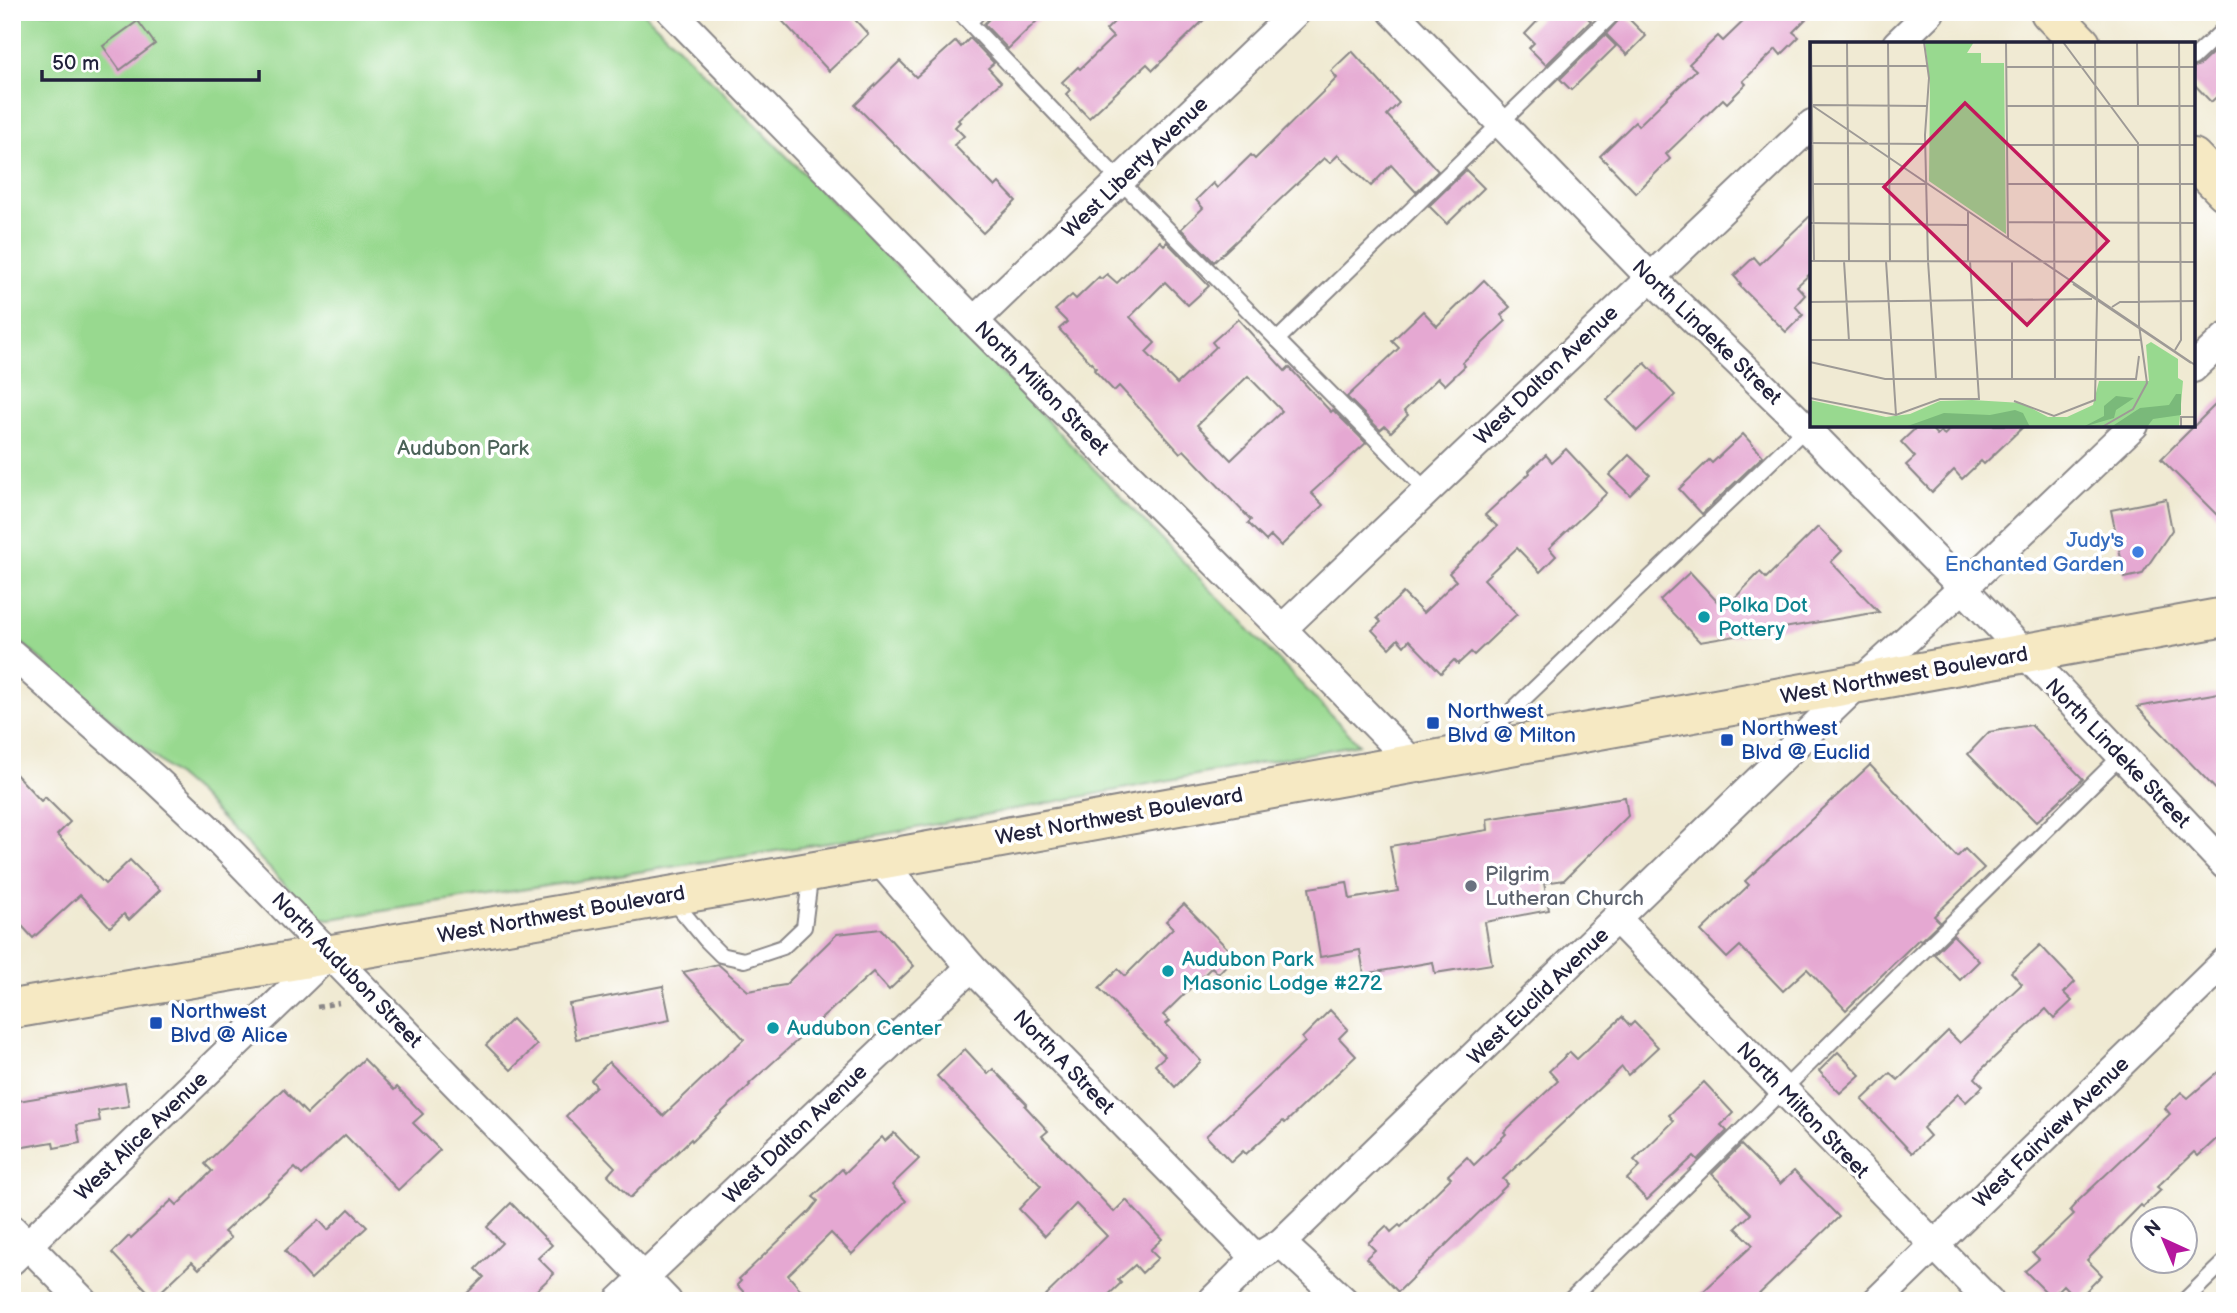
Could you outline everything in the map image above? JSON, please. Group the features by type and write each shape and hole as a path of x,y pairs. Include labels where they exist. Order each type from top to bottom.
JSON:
{"main road":[{"path":"2050,12 2079,42"},
{"path":"2195,160 2225,191"},
{"name":"West Northwest Boulevard","path":"12,1009 879,859 2225,617"}],"street":[{"name":"North Milton Street","path":"672,12 974,321 1282,628 1412,763"},
{"name":"West Liberty Avenue","path":"974,321 1296,12"},
{"name":"North Lindeke Street","path":"1393,12 1650,277 1809,426 2225,865"},
{"path":"1899,42 1930,12"},
{"name":"West Dalton Avenue","path":"1282,628 1810,126"},
{"path":"2195,366 2225,338"},
{"name":"West Euclid Avenue","path":"1212,1301 1256,1258 1281,1242 1858,684 1964,588 2132,427"},
{"name":"North Audubon Street","path":"12,654 181,804 330,953 667,1301"},
{"name":"North A Street","path":"879,859 971,967 1256,1258"},
{"name":"North Milton Street","path":"1617,919 1989,1301"},
{"name":"West Alice Avenue","path":"17,1244 330,953"},
{"name":"West Fairview Avenue","path":"1877,1301 2225,962"},
{"name":"West Dalton Avenue","path":"619,1301 971,967"},
{"path":"1281,1242 1344,1301"},
{"path":"17,1244 83,1301"}],"lane":[{"path":"1277,340 1615,12"},
{"path":"969,16 1121,182 1426,490"},
{"path":"2195,56 2225,27"},
{"path":"1469,752 1809,426"},
{"path":"1569,1301 2121,756"},
{"path":"669,895 705,940 722,955 744,960 783,947 804,927 811,871"},
{"path":"2185,1301 2225,1261"}],"path":[{"path":"308,1008 348,1002"}],"green space":[{"name":"Audubon Park","path":"12,12 643,12 964,334 1359,744 874,836 330,919 316,917 198,794 12,635"}],"building":[{"path":"774,12 848,12 868,34 829,71"},
{"path":"996,12 1046,12 1008,49 984,24"},
{"path":"1137,12 1212,12 1153,70 1147,64 1089,118 1066,94 1070,90 1062,82 1078,67 1080,69 1113,37 1106,30 1123,13 1129,20"},
{"path":"1546,12 1582,12 1591,21 1546,65 1529,48 1534,43 1525,34"},
{"path":"1753,12 1813,12 1793,32 1799,37 1781,55 1776,49 1743,81 1746,84 1727,103 1723,99 1666,154 1670,159 1636,193 1600,156 1635,122 1638,126 1696,70 1689,64 1718,36 1723,41"},
{"path":"1624,14 1646,36 1627,55 1606,34"},
{"path":"138,21 155,44 120,70 103,46"},
{"path":"1605,35 1616,46 1571,90 1560,79"},
{"path":"970,38 994,63 988,68 1001,82 958,120 960,122 955,127 964,136 954,145 995,187 999,183 1016,201 983,233 855,105 900,61 916,77 956,41 961,47"},
{"path":"2217,49 2225,57 2225,89 2211,102 2195,85 2195,66"},
{"path":"1352,51 1399,103 1387,115 1438,171 1416,192 1391,165 1371,186 1338,155 1330,163 1324,158 1214,262 1181,229 1203,208 1196,200 1213,183 1217,188 1251,155 1255,159 1337,78 1331,71"},
{"path":"1466,170 1484,188 1447,224 1429,206"},
{"path":"1810,216 1810,274 1797,286 1805,295 1795,306 1803,315 1786,332 1739,285 1741,284 1734,276 1754,257 1760,264"},
{"path":"1160,241 1164,245 1167,242 1209,286 1188,305 1165,282 1130,317 1155,343 1146,352 1177,384 1216,347 1212,342 1238,319 1285,371 1289,367 1331,412 1333,410 1366,443 1311,493 1323,505 1281,546 1271,536 1266,541 1248,523 1251,520 1184,450 1180,453 1119,386 1114,391 1059,329 1067,322 1055,310 1072,295 1076,299 1099,277 1101,279 1107,274 1117,283","holes":["1248,376 1282,411 1231,460 1197,425"]},
{"path":"1484,280 1510,307 1501,315 1506,321 1462,363 1465,366 1445,385 1438,378 1404,411 1408,415 1391,432 1385,426 1380,430 1347,397 1399,348 1392,341 1423,311 1437,326"},
{"path":"1645,363 1675,395 1637,431 1607,400"},
{"path":"2225,395 2225,523 2161,459"},
{"path":"1917,427 1930,427 1937,435 1941,431 1944,435 1953,427 2023,427 1984,464 1981,461 1962,479 1954,470 1932,492 1906,465 1915,457 1901,442"},
{"path":"1743,434 1763,456 1702,514 1679,489 1709,460 1712,463"},
{"path":"1566,449 1607,493 1549,548 1556,556 1540,572 1517,548 1484,579 1517,614 1474,655 1471,652 1458,664 1454,660 1441,673 1409,640 1404,646 1398,639 1389,648 1372,630 1381,622 1377,618 1403,593 1423,613 1456,581 1449,573 1497,526 1485,515 1546,455 1552,462"},
{"path":"1629,455 1650,475 1630,495 1609,475"},
{"name":"Judy's Enchanted Garden","path":"2166,499 2172,530 2142,574 2125,578 2111,510"},
{"path":"1818,527 1842,551 1831,562 1879,612 1700,642 1660,600 1690,572 1724,609 1760,572 1766,578"},
{"path":"2225,692 2225,799 2137,707"},
{"path":"2031,725 2083,779 2036,822 1968,754 1989,732"},
{"path":"1870,765 1957,857 1965,849 1984,868 1934,916 1940,922 1846,1010 1807,969 1783,991 1740,946 1727,958 1701,931 1749,885 1745,881"},
{"path":"12,770 41,801 45,797 70,822 57,835 105,884 130,860 160,890 129,920 124,914 110,927 80,895 33,938 12,915"},
{"name":"Pilgrim Lutheran Church","path":"1625,797 1628,816 1564,880 1544,883 1549,910 1485,922 1492,964 1435,973 1433,962 1364,974 1360,950 1320,957 1309,888 1347,882 1350,899 1398,891 1390,846 1488,830 1487,819"},
{"name":"Audubon Park Masonic Lodge #272","path":"1184,904 1235,956 1218,974 1212,967 1163,1015 1170,1021 1166,1024 1201,1061 1175,1087 1155,1065 1165,1056 1099,988 1118,969 1125,976 1173,928 1166,921"},
{"path":"881,929 914,966 889,990 873,972 749,1084 630,1198 608,1175 615,1167 566,1116 596,1086 591,1080 609,1062 663,1116 744,1039 683,972 718,964 748,991 785,985 837,934"},
{"path":"1953,935 1979,961 1960,980 1934,954"},
{"path":"2040,945 2075,982 2064,993 2072,1001 2054,1018 2046,1009 1983,1068 1975,1078 1983,1086 1966,1102 1958,1094 1923,1128 1930,1136 1912,1153 1862,1100 1890,1073 1898,1080 1948,1031 1960,1043 2022,984 2011,972"},
{"path":"663,986 670,1020 576,1039 569,1004"},
{"path":"1330,1010 1348,1029 1339,1038 1356,1056 1285,1123 1283,1121 1246,1154 1243,1151 1231,1162 1206,1136 1305,1042 1302,1038"},
{"path":"1622,1017 1630,1026 1634,1022 1658,1047 1628,1075 1622,1067 1503,1179 1508,1184 1398,1292 1366,1258 1375,1250 1368,1243 1386,1226 1391,1232 1399,1225 1401,1227 1451,1178 1448,1175 1467,1157 1474,1165 1506,1134 1504,1132 1558,1081 1549,1071 1570,1052 1577,1059"},
{"path":"512,1019 537,1045 511,1070 486,1045"},
{"path":"965,1049 988,1074 993,1069 1027,1104 1025,1106 1048,1131 1042,1136 1114,1212 1126,1200 1162,1239 1150,1250 1158,1258 1142,1273 1135,1265 1118,1280 1121,1283 1102,1301 1040,1301 1107,1236 1076,1204 1045,1236 1019,1209 1041,1186 937,1076"},
{"path":"1838,1052 1860,1075 1840,1093 1819,1071"},
{"path":"364,1059 394,1090 397,1087 423,1114 413,1123 440,1150 398,1190 345,1135 302,1175 295,1168 224,1232 231,1238 199,1269 192,1262 154,1298 112,1253 172,1200 177,1205 212,1171 205,1164 283,1089 307,1114"},
{"path":"2225,1066 2225,1131 2198,1156 2194,1152 2157,1187 2161,1190 2146,1204 2128,1204 2128,1218 2087,1260 2102,1275 2077,1300 2063,1285 2051,1297 2025,1271 2039,1259 2033,1253 2074,1214 2070,1210 2078,1201 2170,1114 2165,1108 2181,1092 2188,1098"},
{"path":"1704,1082 1733,1113 1721,1125 1727,1131 1698,1160 1694,1156 1647,1200 1627,1179 1640,1166 1634,1160 1674,1121 1669,1115"},
{"path":"125,1083 129,1106 98,1111 100,1121 77,1125 80,1143 54,1148 53,1142 12,1149 12,1102"},
{"path":"894,1133 919,1159 892,1185 906,1201 852,1254 831,1233 788,1275 810,1301 752,1301 737,1285 741,1281 739,1279 810,1211 818,1201 813,1197 842,1169 845,1173 882,1137 885,1141"},
{"path":"1741,1145 1780,1184 1794,1171 1839,1217 1752,1301 1693,1301 1753,1245 1736,1228 1751,1214 1712,1174"},
{"path":"511,1203 552,1245 538,1258 554,1274 525,1301 459,1301 484,1277 476,1269 502,1243 487,1227"},
{"path":"349,1209 367,1227 311,1279 285,1251 319,1220 328,1230"}],"place":[{"name":"Judy's Enchanted Garden","path":"2138,552"},
{"name":"Polka Dot Pottery","path":"1704,617"},
{"name":"Northwest Blvd @ Milton","path":"1433,723"},
{"name":"Northwest Blvd @ Euclid","path":"1727,740"},
{"name":"Pilgrim Lutheran Church","path":"1471,886"},
{"name":"Audubon Park Masonic Lodge #272","path":"1168,971"},
{"name":"Northwest Blvd @ Alice","path":"156,1023"},
{"name":"Audubon Center","path":"773,1028"}]}
